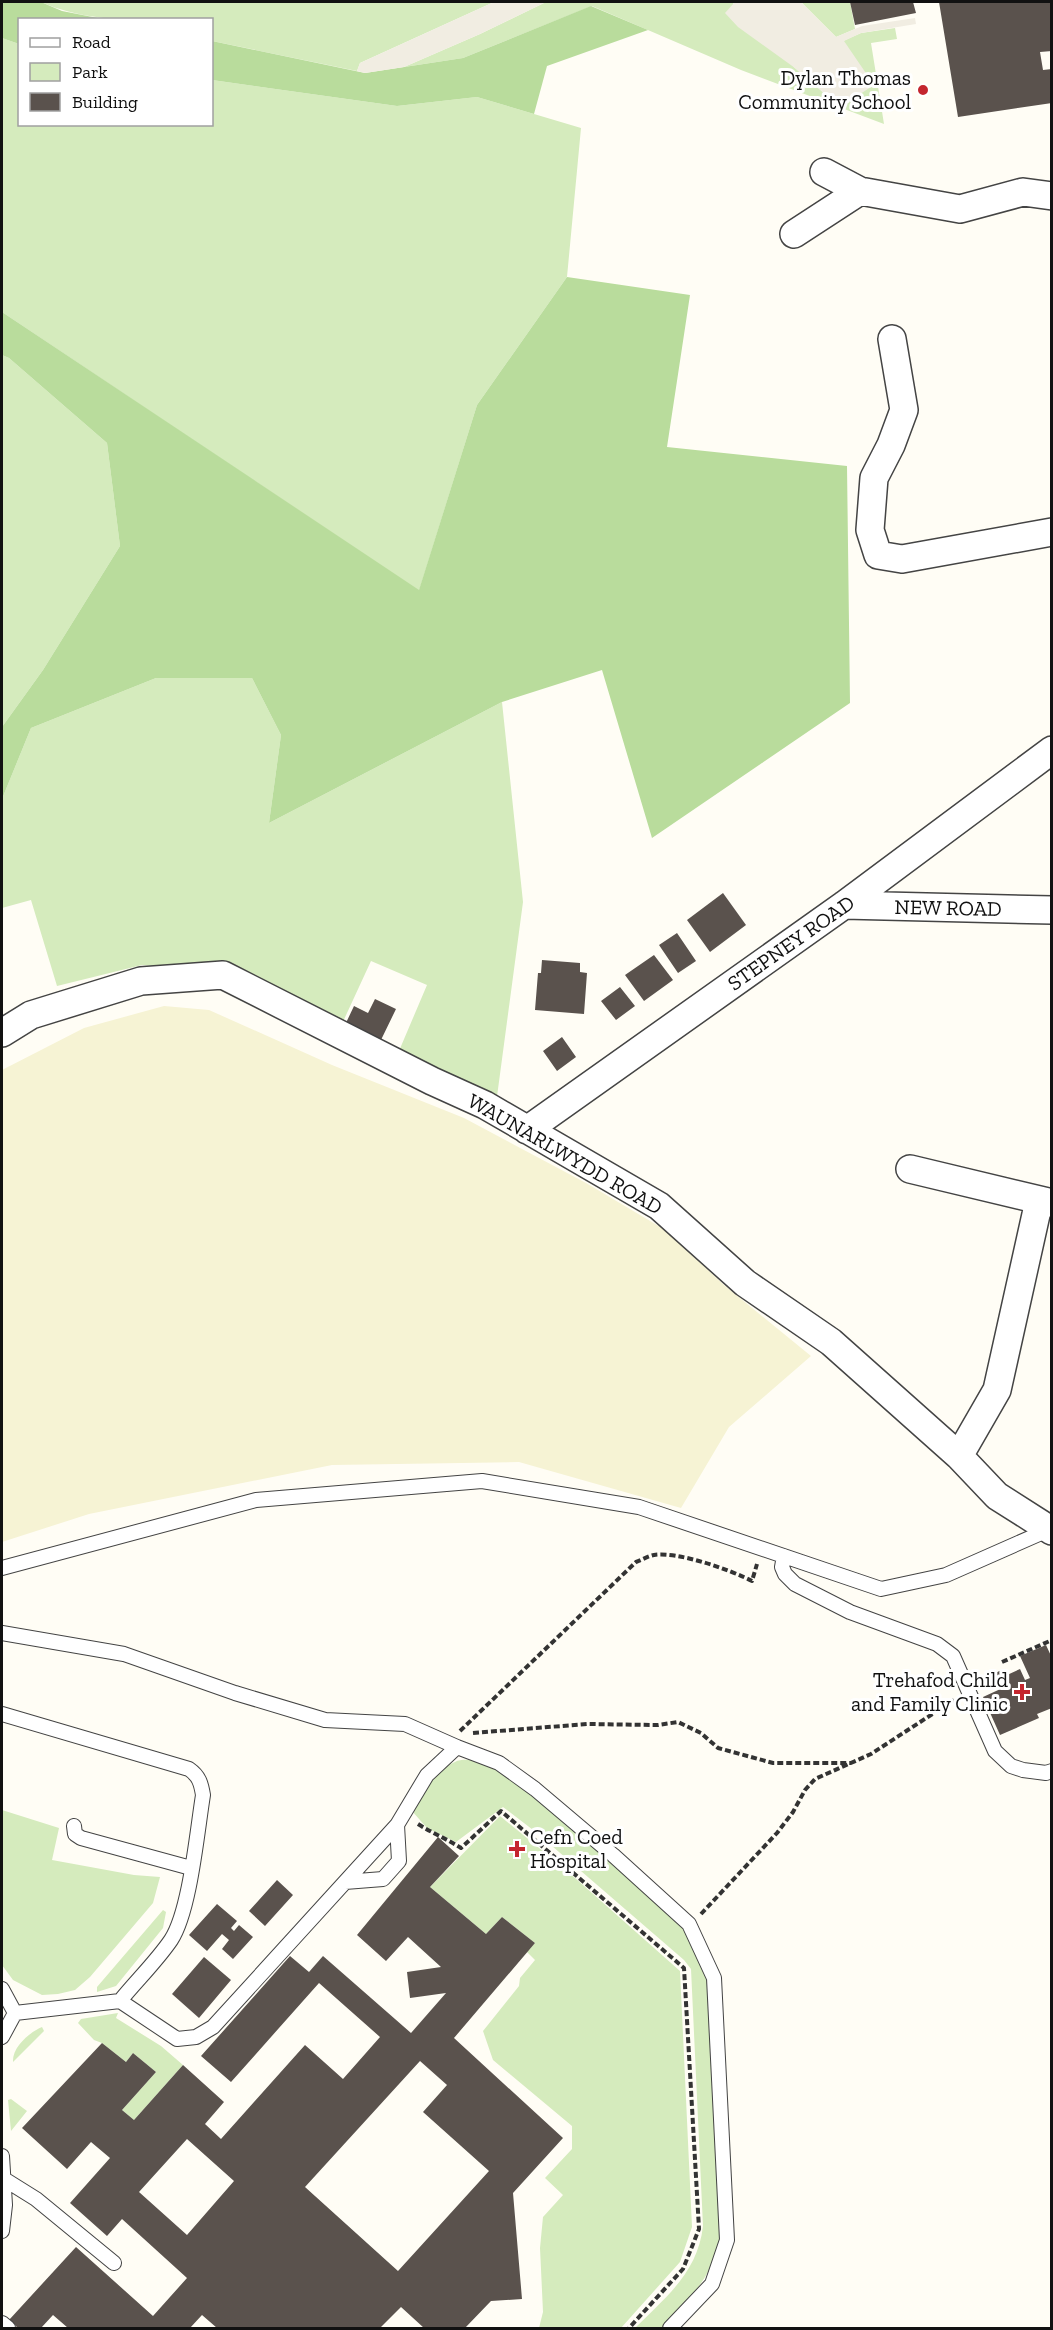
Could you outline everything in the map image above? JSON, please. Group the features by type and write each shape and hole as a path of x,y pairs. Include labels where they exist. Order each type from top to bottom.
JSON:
{"street":[{"path":"824,172 860,191 960,209 1023,192 1052,195"},
{"path":"794,234 860,191"},
{"path":"892,339 904,410 891,445 874,478 870,530 878,555 902,559 1052,532"},
{"name":"STEPNEY ROAD","path":"527,1130 844,906 1052,750"},
{"name":"NEW ROAD","path":"844,906 1052,910"},
{"name":"WAUNARLWYDD ROAD","path":"2,1033 31,1015 141,981 223,975 432,1081 485,1105 659,1206 745,1282 831,1342 959,1456 997,1496 1050,1531"},
{"path":"910,1169 1045,1202 997,1390 959,1456"}],"lane":[{"path":"2,1568 256,1500 482,1481 639,1507 880,1589 946,1575 1050,1531"},
{"path":"784,1556 782,1567 785,1574 795,1584 850,1612 937,1644 953,1656 995,1751 1011,1766 1046,1773 1052,1771"},
{"path":"2,1632 123,1654 235,1694 325,1720 405,1724 457,1747 500,1762 613,1855 689,1924 714,1978 727,2240 712,2284 670,2328"},
{"path":"2,1714 189,1769 197,1774 201,1782 203,1795 179,1924 171,1940 120,2001"},
{"path":"15,2013 120,2001 177,2039 196,2037 213,2027 345,1882 399,1819 427,1775 457,1747"},
{"path":"345,1882 383,1880 399,1861 399,1819"},
{"path":"74,1826 75,1834 81,1838 191,1868"},
{"path":"2,1989 15,2013"},
{"path":"2,2037 15,2013"},
{"path":"2,2156 5,2205 2,2230"},
{"path":"4,2179 36,2199 114,2263"},
{"path":"2,2323 8,2328"}],"path":[{"path":"464,1733 458,1734 636,1562 655,1555 682,1558 719,1567 752,1581"},
{"path":"1002,1662 1052,1640"},
{"path":"689,1924 732,1883 777,1833 793,1812 805,1790 815,1779 851,1763 900,1736 968,1692"},
{"path":"470,1733 587,1724 658,1725 678,1722 701,1733 718,1748 774,1763 851,1763"},
{"path":"399,1819 461,1848 501,1811 684,1968 699,2229 682,2269 629,2328"}],"shaded area":[{"path":"494,2 546,2 404,67 365,73 357,71 360,63"},
{"path":"732,2 801,2 836,37 862,26 915,18 916,24 861,33 844,41 874,85 840,107 795,68 738,27 725,13 734,3"},
{"path":"164,1006 209,1010 332,1065 464,1118 586,1183 667,1231 724,1285 811,1356 729,1427 681,1508 519,1462 332,1465 89,1514 2,1542 2,1070 84,1028"}],"green space":[{"path":"2,2 41,2 62,11 98,18 18,18 18,44 2,38"},
{"path":"41,2 494,2 360,63 357,71 213,41 213,18 104,18 61,10"},
{"path":"546,2 732,2 795,68 840,107 843,41 861,33 895,28 897,39 871,43 884,124 741,70 592,6 463,58 404,67"},
{"path":"801,2 850,2 855,29 836,37"},
{"path":"591,6 648,30 547,66 534,114 477,97 397,106 213,80 213,41 365,73 463,58"},
{"path":"2,38 18,44 18,126 213,126 213,80 397,106 477,97 581,128 567,277 477,405 419,591 2,312"},
{"path":"567,277 690,295 667,447 847,466 850,703 652,838 602,670 502,702 269,823 281,735 252,678 156,678 31,728 2,799 2,727 43,670 120,546 107,443 9,358 2,355 2,312 419,590 477,405"},
{"path":"2,355 9,358 107,443 120,546 43,670 2,727"},
{"path":"156,678 252,678 281,735 269,823 502,702 523,902 496,1104 396,1058 427,985 371,961 341,1026 224,972 142,965 57,986 31,900 2,908 2,799 31,728"},
{"path":"459,1760 474,1760 506,1774 567,1822 677,1921 688,1933 708,1978 720,2237 705,2277 662,2328 635,2328 679,2283 695,2257 703,2226 691,1969 684,1960 537,1833 503,1807 456,1842 427,1828 412,1811 425,1790 448,1766"},
{"path":"2,1810 59,1828 52,1860 134,1875 160,1877 153,1903 90,1977 75,1990 42,1995 13,1980 2,1965"},
{"path":"500,1816 566,1870 680,1971 692,2227 680,2262 621,2328 539,2328 543,2312 540,2248 543,2217 563,2195 545,2178 572,2149 572,2126 493,2060 483,2031 519,1986 520,1978 535,1960 527,1952 535,1943 502,1917 486,1934 430,1887"},
{"path":"163,1910 166,1912 163,1928 116,1986 97,1992 97,1987"},
{"path":"118,2013 116,2018 161,2046 183,2065 134,2120 122,2110 156,2072 133,2053 126,2062 102,2043 94,2040 78,2023 81,2019"},
{"path":"42,2027 44,2031 13,2062 15,2051 23,2041 32,2032"},
{"path":"11,2099 27,2111 11,2131 8,2100"}],"building":[{"path":"850,2 913,2 916,13 855,25"},
{"path":"939,2 1052,2 1052,51 1040,52 1043,70 1052,69 1052,103 958,117"},
{"path":"723,893 746,925 710,952 687,920"},
{"path":"677,933 696,961 678,973 659,945"},
{"path":"654,955 673,980 644,1001 625,975"},
{"path":"542,960 580,963 580,972 587,973 584,1014 535,1010 538,973 541,973"},
{"path":"620,987 635,1006 616,1020 601,1001"},
{"path":"375,999 396,1009 380,1042 345,1025 354,1006 368,1013"},
{"path":"562,1037 576,1057 557,1071 543,1051"},
{"name":"Trehafod Child and Family Clinic","path":"1046,1645 1052,1658 1052,1708 1037,1714 1039,1718 1000,1735 983,1697 1007,1686 1004,1681 988,1688 984,1678 1004,1669 1007,1675 1020,1669 1025,1680 1030,1678 1020,1656"},
{"path":"438,1837 459,1856 430,1887 486,1934 502,1917 535,1943 454,2038 563,2138 513,2193 522,2299 491,2301 465,2328 424,2328 401,2307 380,2328 217,2328 202,2315 190,2328 68,2328 53,2315 41,2328 18,2328 9,2320 76,2247 153,2316 187,2278 122,2219 107,2236 70,2203 110,2158 91,2142 67,2169 22,2128 102,2043 126,2062 133,2053 156,2072 122,2110 134,2120 183,2065 224,2102 205,2124 221,2139 305,2045 343,2079 380,2037 319,1983 231,2082 201,2056 290,1956 309,1972 323,1956 411,2033 446,1993 410,1998 407,1972 441,1967 408,1937 386,1961 357,1935","holes":["420,2061 447,2085 423,2112 489,2171 398,2271 305,2187","187,2139 234,2181 187,2235 139,2192"]},
{"path":"277,1880 293,1895 265,1926 249,1911"},
{"path":"217,1904 237,1921 231,1928 234,1931 239,1925 253,1937 233,1959 222,1949 229,1940 222,1934 207,1951 189,1935"},
{"path":"204,1957 231,1980 199,2018 172,1994"}],"place":[{"name":"Dylan Thomas Community School","path":"923,90"},
{"name":"Trehafod Child and Family Clinic","path":"1022,1692"},
{"name":"Cefn Coed Hospital","path":"517,1849"}]}
